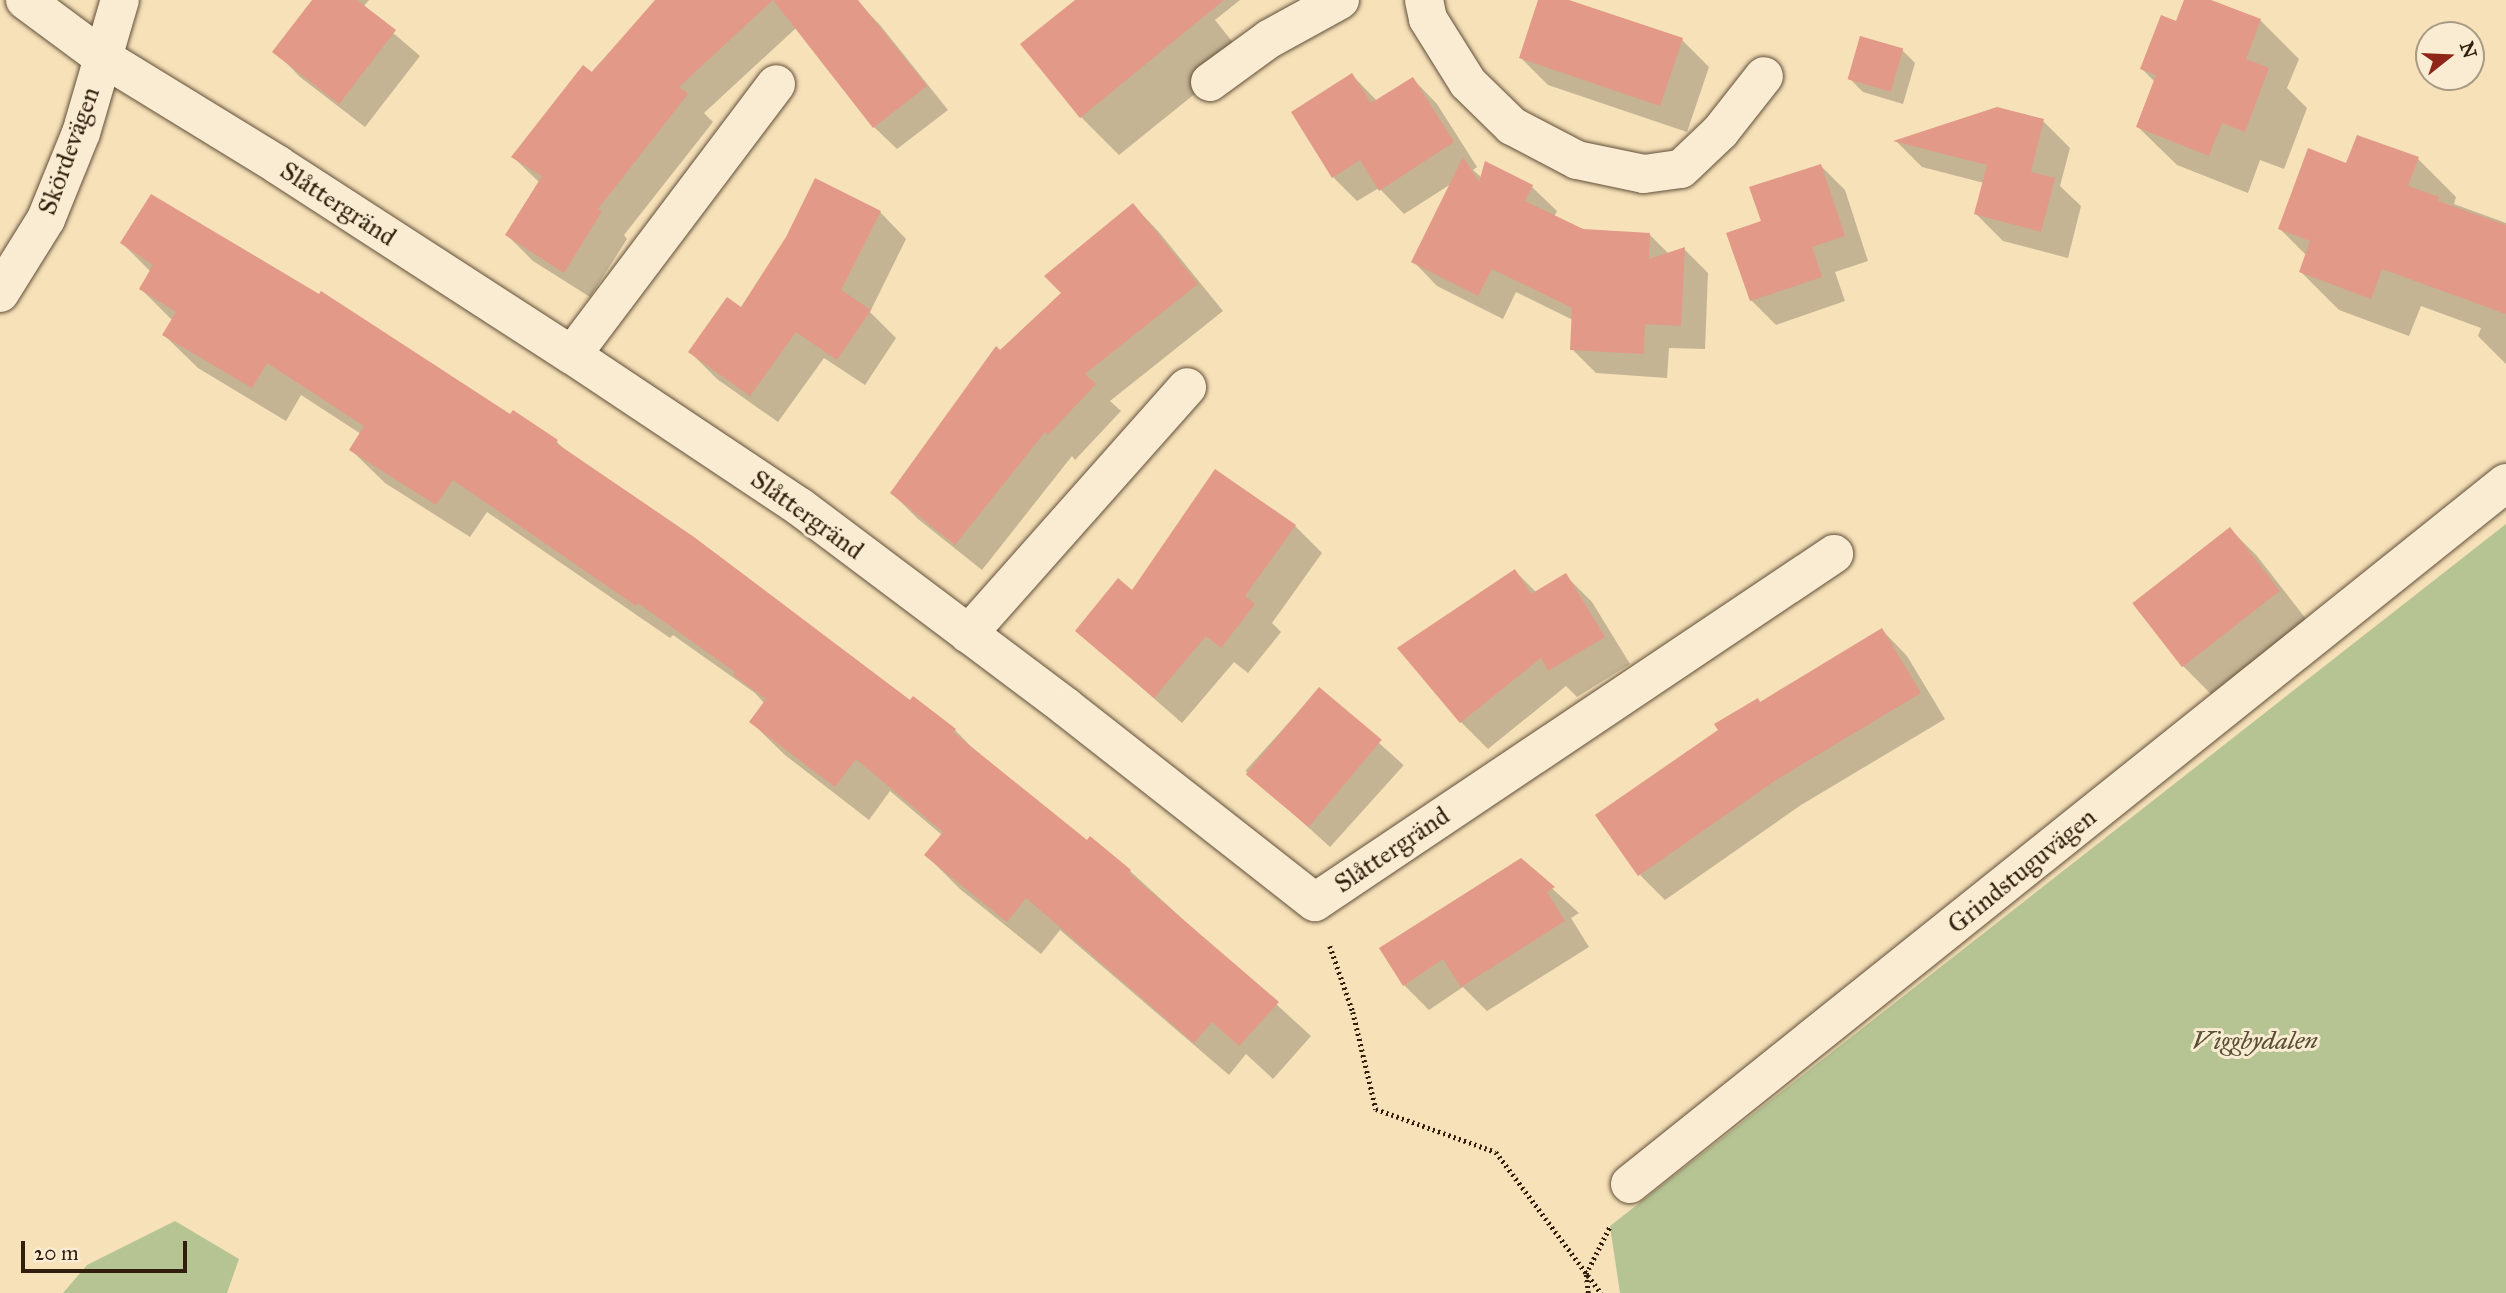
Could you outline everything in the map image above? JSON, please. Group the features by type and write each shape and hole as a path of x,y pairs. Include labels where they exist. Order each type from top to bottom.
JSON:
{"street":[{"name":"Slåttergränd","path":"25,0 102,57 278,165 572,355 800,507 1315,902 1834,554"},
{"name":"Skördevägen","path":"0,293 46,219 81,133 120,0"},
{"path":"1210,82 1269,40 1340,0"},
{"path":"1424,0 1428,19 1468,83 1512,126 1577,160 1644,174 1681,169 1720,132 1764,76"},
{"path":"572,355 776,84"},
{"path":"968,634 1187,387"},
{"name":"Grindstuguvägen","path":"1630,1184 2506,483"}],"path":[{"path":"1315,902 1353,1012 1376,1109 1496,1152 1601,1293"},
{"path":"1588,1293 1586,1274 1630,1184"}],"green space":[{"name":"Viggbydalen","path":"2506,524 2506,1293 1620,1293 1610,1226"},
{"path":"175,1221 239,1259 227,1293 63,1293 87,1265"}],"building":[{"path":"312,0 357,0 396,30 339,104 272,52"},
{"path":"655,0 773,0 679,87 688,94 598,209 602,211 564,273 505,235 542,176 511,157 583,65 592,72"},
{"path":"773,0 858,0 927,86 873,128"},
{"path":"1075,0 1224,0 1080,118 1020,44"},
{"path":"1538,0 1569,0 1683,38 1660,106 1519,58"},
{"path":"2184,0 2211,0 2261,19 2246,59 2269,68 2245,132 2222,123 2209,156 2136,127 2156,75 2140,69 2161,15 2176,21"},
{"path":"1860,36 1903,48 1891,92 1848,79"},
{"path":"1352,73 1371,103 1413,77 1454,142 1379,191 1360,160 1332,178 1291,112"},
{"path":"1997,107 2044,119 2031,172 2055,178 2041,232 1974,214 1987,165 1893,141"},
{"path":"2357,135 2419,157 2408,186 2439,197 2438,201 2506,225 2506,314 2382,269 2371,299 2299,272 2310,241 2278,229 2308,148 2346,163"},
{"path":"1463,157 1479,182 1485,161 1533,185 1525,201 1583,229 1650,233 1649,259 1685,247 1681,326 1645,324 1644,354 1570,350 1572,308 1492,269 1478,296 1411,262"},
{"path":"1821,164 1845,236 1812,247 1822,277 1750,301 1726,233 1761,221 1749,187"},
{"path":"815,178 881,211 841,290 871,310 837,360 796,332 750,396 688,352 727,297 741,307 786,237"},
{"path":"151,194 319,294 321,291 510,414 513,410 558,440 556,443 694,537 910,700 913,696 956,729 953,732 1087,840 1090,836 1131,870 1129,873 1279,1002 1239,1046 1212,1022 1194,1043 1026,898 1007,922 924,855 943,832 856,759 835,787 749,722 766,699 733,675 735,672 638,603 636,606 453,480 436,505 349,450 364,426 267,363 252,388 162,335 176,312 139,289 153,265 120,243"},
{"path":"1133,203 1198,284 1085,374 1096,384 1048,435 1045,432 955,545 890,493 996,346 1000,350 1061,293 1044,276"},
{"path":"1215,469 1296,525 1245,596 1255,604 1221,648 1206,636 1154,698 1075,631 1118,578 1132,590"},
{"path":"2230,527 2280,591 2182,667 2132,603"},
{"path":"1515,569 1531,594 1566,573 1605,637 1548,671 1541,658 1460,723 1397,648"},
{"path":"1882,628 1921,693 1776,780 1638,876 1595,815 1718,730 1714,724 1758,698 1760,702"},
{"path":"1319,687 1382,740 1309,827 1246,774"},
{"path":"1521,858 1555,887 1547,892 1565,921 1461,987 1443,959 1403,986 1379,948"}]}
